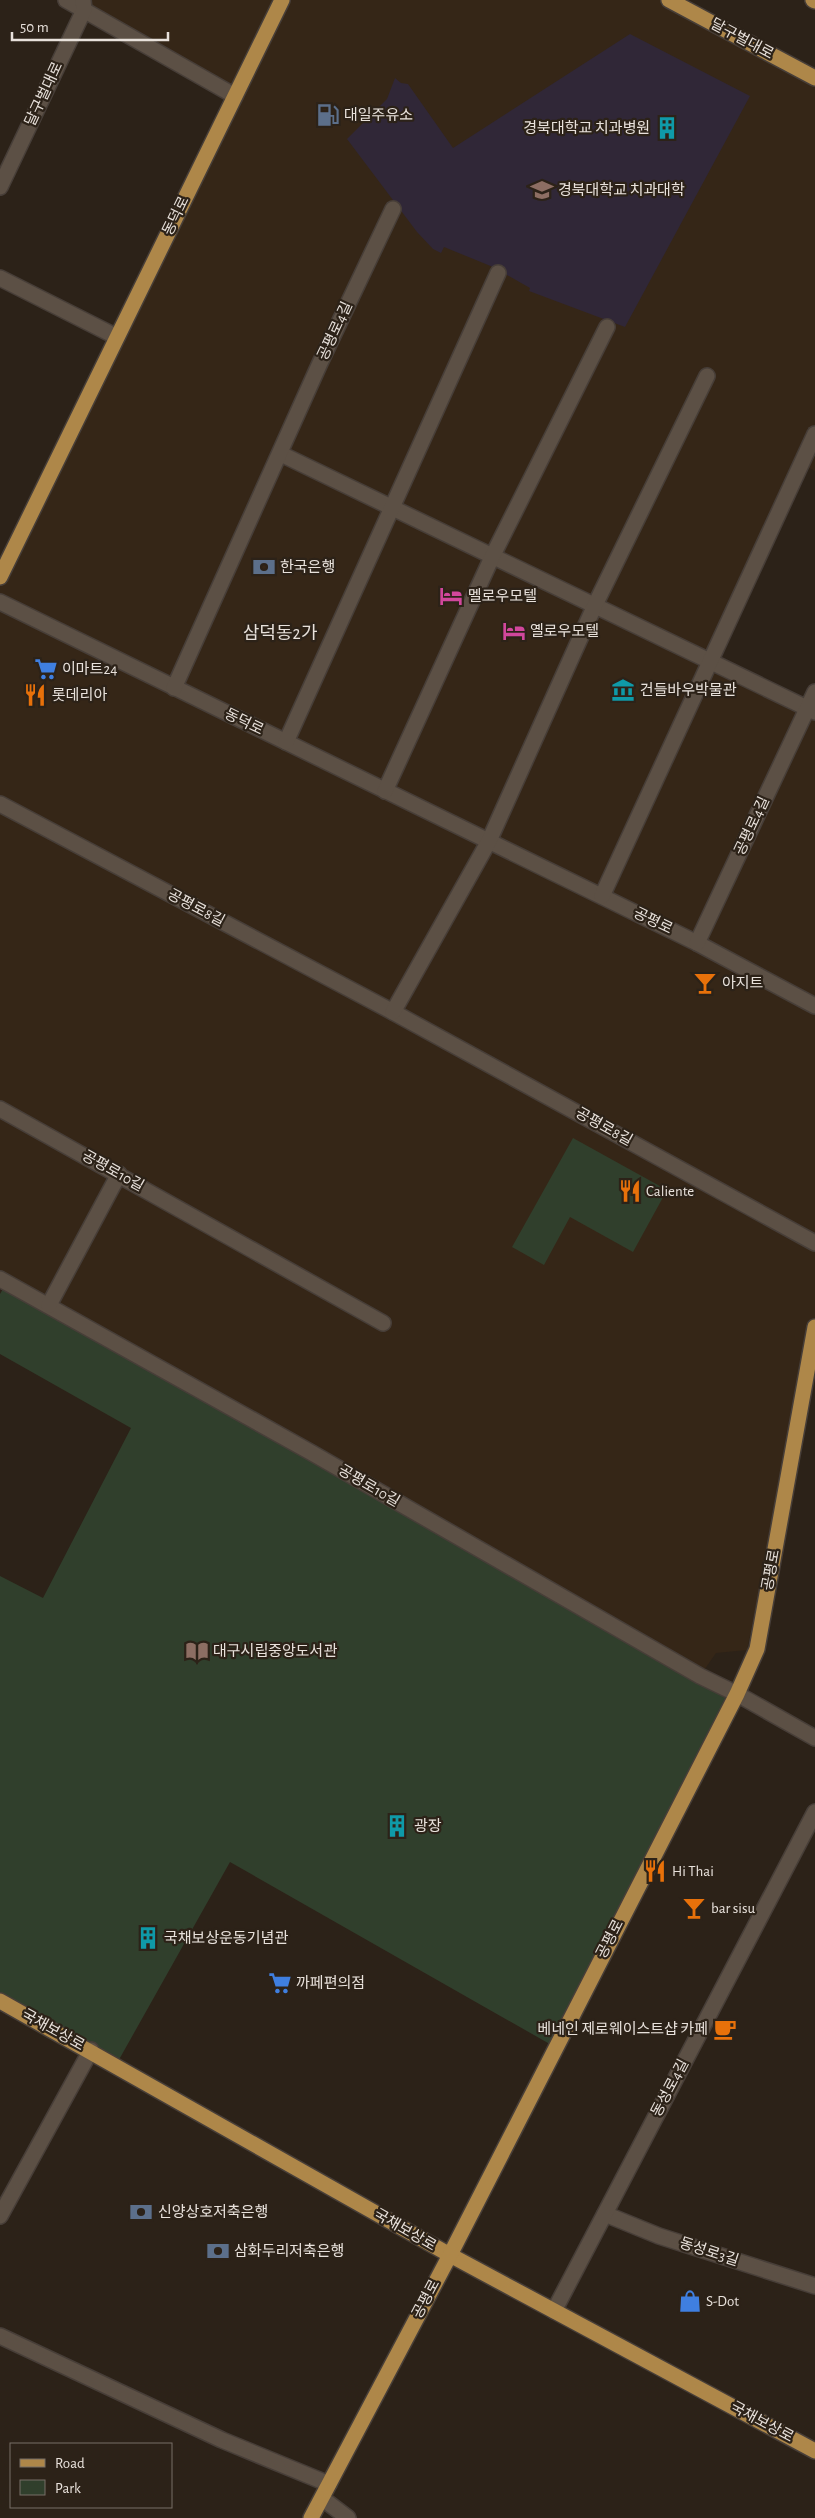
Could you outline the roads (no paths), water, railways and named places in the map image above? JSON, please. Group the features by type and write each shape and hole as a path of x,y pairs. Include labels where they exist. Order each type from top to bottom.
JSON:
{"main road":[{"name":"동덕로","path":"0,577 282,0"},
{"name":"달구벌대로","path":"669,0 815,78"},
{"name":"공평로","path":"311,2518 323,2499 329,2484 450,2255 737,1694 757,1650 815,1327"},
{"name":"국채보상로","path":"0,2001 91,2050 450,2255 815,2451"}],"street":[{"path":"66,0 83,5 235,96"},
{"name":"달구벌대로","path":"0,187 83,5"},
{"name":"공평로4길","path":"174,688 281,454 320,363 394,209"},
{"path":"286,742 498,273"},
{"path":"0,278 117,337"},
{"path":"386,791 493,555 606,327"},
{"path":"393,1012 488,841 595,605 707,376"},
{"path":"602,896 815,434"},
{"path":"281,454 811,710"},
{"name":"동덕로","path":"0,602 488,841"},
{"name":"공평로4길","path":"697,943 811,710 815,692"},
{"name":"공평로8길","path":"0,804 393,1012 815,1242"},
{"name":"공평로","path":"488,841 697,943 815,1006"},
{"name":"공평로10길","path":"0,1109 382,1323"},
{"path":"49,1305 118,1174"},
{"name":"공평로10길","path":"0,1279 49,1305 700,1676 737,1694 815,1738"},
{"name":"동성로4길","path":"554,2311 815,1812"},
{"path":"0,2216 91,2050"},
{"name":"동성로3길","path":"605,2214 659,2236 815,2286"},
{"path":"0,2336 222,2440 329,2484"},
{"path":"323,2499 348,2518"}],"place":[{"name":"대일주유소","path":"328,115"},
{"name":"경북대학교 치과병원","path":"667,128"},
{"name":"경북대학교 치과대학","path":"542,190"},
{"name":"한국은행","path":"264,567"},
{"name":"멜로우모텔","path":"451,596"},
{"name":"옐로우모텔","path":"514,631"},
{"name":"이마트24","path":"46,669"},
{"name":"건들바우박물관","path":"623,690"},
{"name":"롯데리아","path":"35,695"},
{"name":"아지트","path":"705,983"},
{"name":"Caliente","path":"630,1191"},
{"name":"대구시립중앙도서관","path":"197,1651"},
{"name":"광장","path":"397,1826"},
{"name":"Hi Thai","path":"655,1871"},
{"name":"bar sisu","path":"694,1908"},
{"name":"국채보상운동기념관","path":"148,1938"},
{"name":"까페편의점","path":"280,1983"},
{"name":"베네인 제로웨이스트샵 카페","path":"725,2029"},
{"name":"신양상호저축은행","path":"141,2212"},
{"name":"삼화두리저축은행","path":"218,2251"},
{"name":"S-Dot","path":"690,2301"}],"district":[{"name":"삼덕동2가","path":"280,634"}]}
